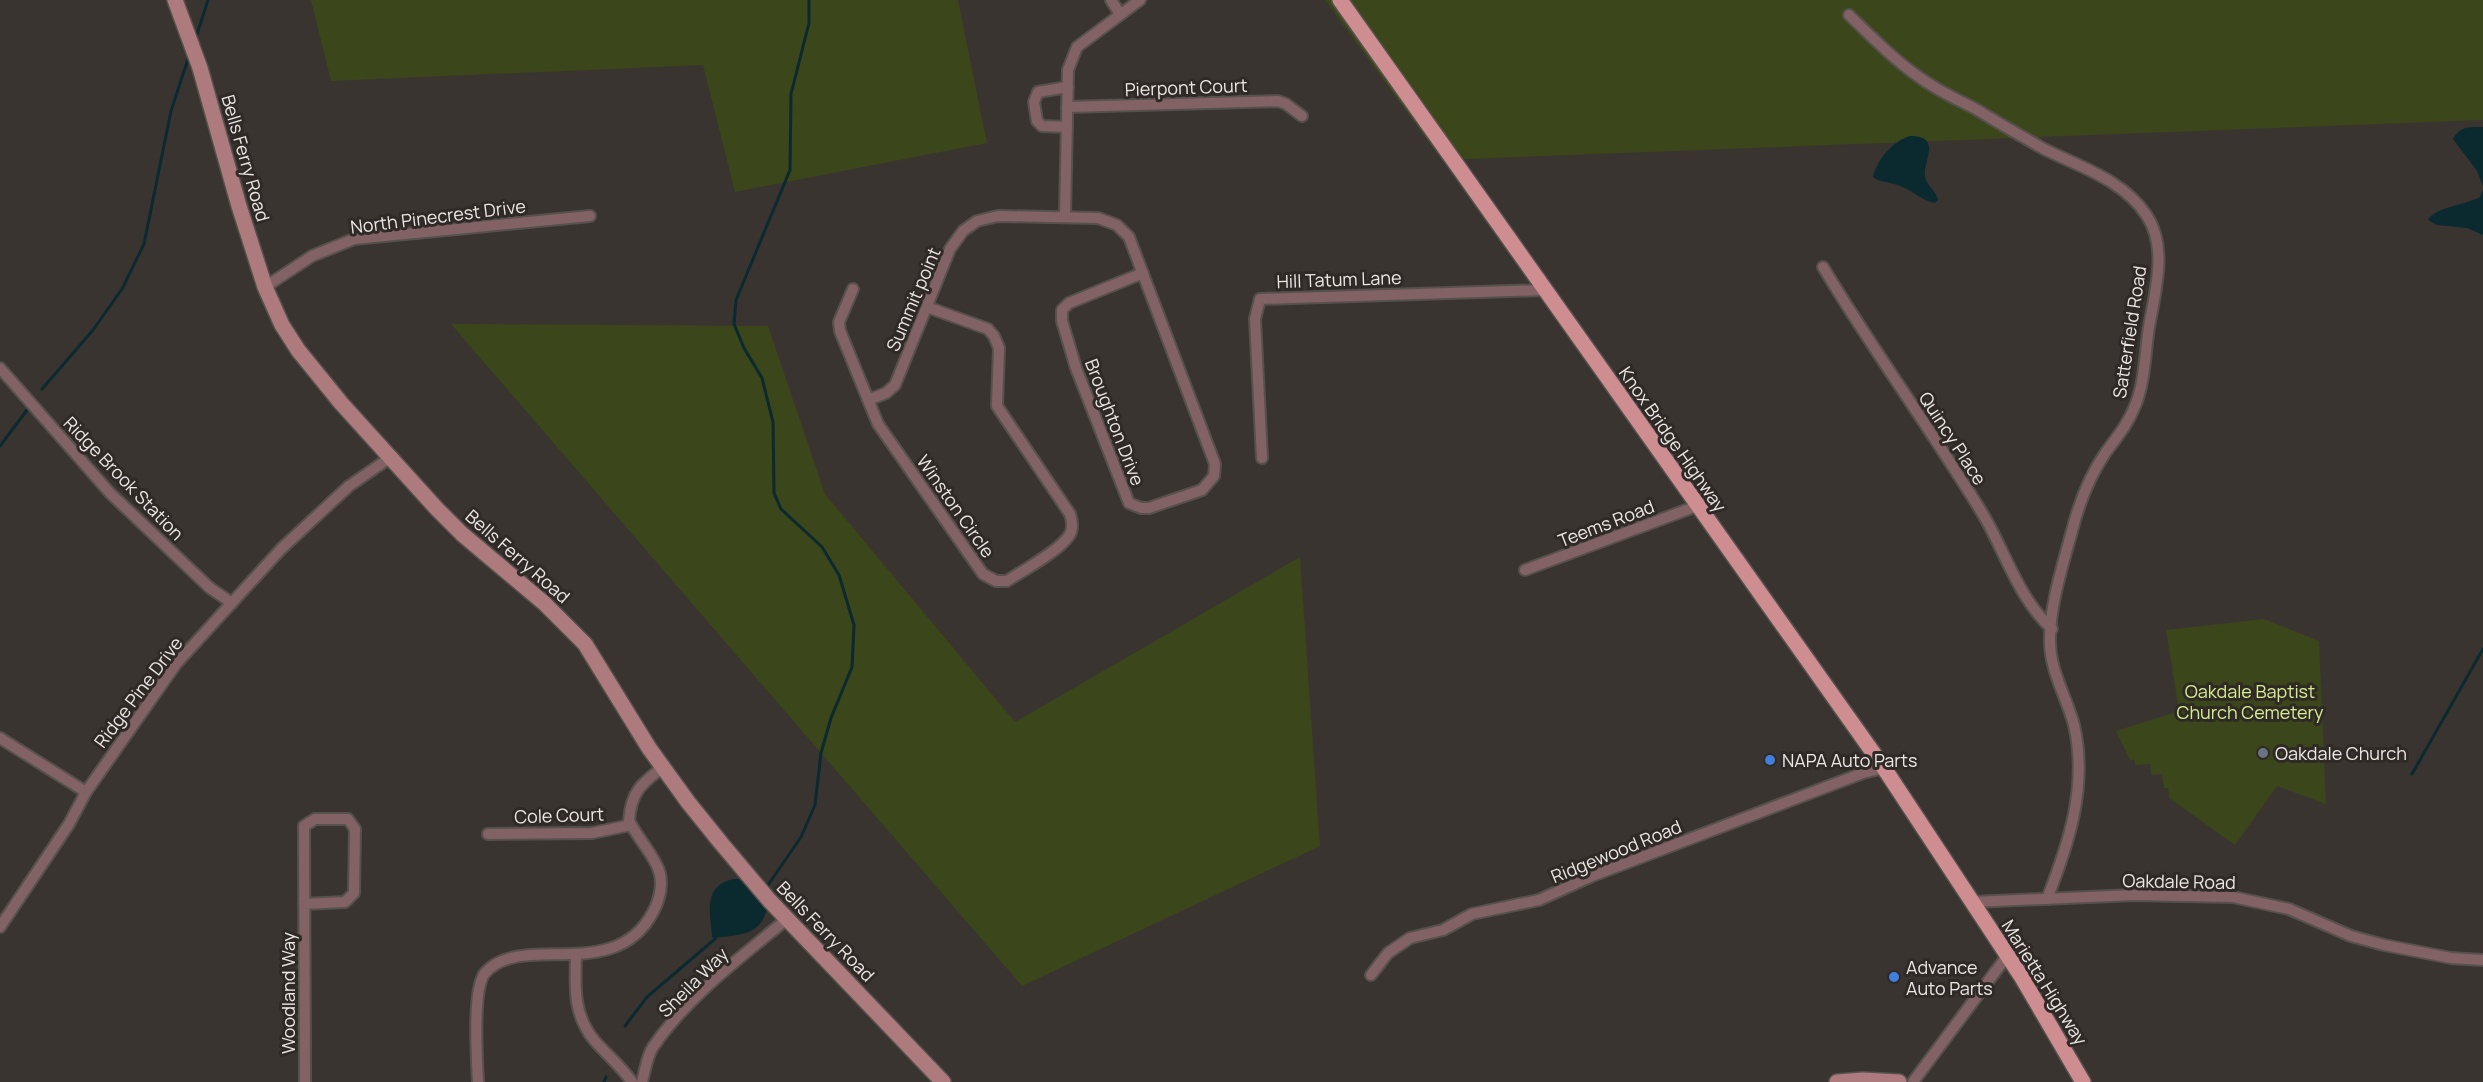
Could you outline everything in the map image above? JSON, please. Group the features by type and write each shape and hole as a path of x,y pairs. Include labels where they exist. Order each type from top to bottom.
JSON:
{"main road":[{"name":"Bells Ferry Road","path":"176,0 200,68 239,206 265,287 282,325 298,350 341,403 462,534 544,603 585,644 663,767 721,843 787,919 943,1082"},
{"name":"Knox Bridge Highway","path":"1340,0 1884,768 1973,902"},
{"name":"Marietta Highway","path":"1973,902 2083,1082"},
{"path":"2073,1065 2073,1082"},
{"path":"1837,1082 1863,1080 1899,1082"}],"street":[{"path":"1110,0 1120,14"},
{"path":"1065,216 1068,70 1077,47 1140,0"},
{"name":"Satterfield Road","path":"1849,15 1908,70 1933,87 2046,149 2097,172 2133,199 2146,213 2154,228 2158,273 2145,364 2136,405 2120,435 2093,475 2080,503 2056,600 2050,642 2053,662 2073,723 2079,770 2079,792 2068,844 2047,898"},
{"path":"1067,127 1042,126 1036,122 1034,102 1038,92 1068,87"},
{"name":"Pierpont Court","path":"1067,107 1278,101 1302,116"},
{"name":"North Pinecrest Drive","path":"265,287 312,256 354,239 590,216"},
{"name":"Summit point","path":"868,400 886,393 895,385 950,249 963,231 978,220 998,216 1098,218 1117,225 1129,237 1143,273"},
{"name":"Quincy Place","path":"1823,267 1860,329 1985,518 2023,592 2039,615 2052,628"},
{"name":"Broughton Drive","path":"1143,273 1215,464 1214,476 1202,490 1149,508 1141,508 1129,503 1124,495 1062,321 1062,310 1070,303 1143,273"},
{"name":"Winston Circle","path":"853,289 840,322 840,331 878,424 983,574 996,581 1007,581 1064,543 1071,534 1070,514 997,406 999,348 994,336 988,329 927,307"},
{"name":"Hill Tatum Lane","path":"1262,458 1255,319 1260,299 1544,290"},
{"name":"Ridge Brook Station","path":"0,368 111,493 210,588 232,603"},
{"name":"Ridge Pine Drive","path":"0,927 69,824 86,792 176,664 281,549 349,486 391,457"},
{"name":"Teems Road","path":"1526,570 1697,506"},
{"path":"0,738 86,792"},
{"path":"478,1082 478,991 484,974 499,963 530,955 590,954 623,942 651,917 659,901 658,868 628,821 634,795 644,782 663,767"},
{"name":"Ridgewood Road","path":"1371,975 1388,953 1410,938 1443,930 1472,914 1539,900 1592,876 1854,777 1884,768"},
{"name":"Woodland Way","path":"304,904 345,902 354,893 355,829 348,819 315,819 304,826 304,904 304,1082"},
{"name":"Cole Court","path":"488,834 592,833 631,825"},
{"name":"Oakdale Road","path":"1973,902 2168,895 2233,897 2284,908 2350,936 2384,945 2451,958 2483,960"},
{"name":"Sheila Way","path":"642,1082 652,1048 682,1014 726,969 787,919"},
{"path":"576,955 575,995 580,1018 594,1040 623,1068 632,1082"},
{"path":"1912,1082 2007,956"}],"green space":[{"path":"311,0 958,0 987,143 735,192 703,65 331,81"},
{"path":"1325,0 2483,0 2483,120 1442,160"},
{"path":"451,324 768,326 825,494 1015,722 1300,557 1320,846 1022,986"},
{"name":"Oakdale Baptist Church Cemetery","path":"2264,619 2319,641 2326,804 2277,786 2235,845 2169,798 2168,788 2164,788 2162,774 2151,775 2150,764 2135,765 2134,760 2130,760 2116,731 2179,711 2166,630"}],"water":[{"path":"2483,127 2483,186 2477,171 2453,139 2462,129"},
{"path":"1910,136 1920,137 1929,144 1925,175 1937,197 1938,200 1935,203 1897,185 1873,177 1878,164 1887,152 1898,142"},
{"path":"2483,190 2483,235 2467,228 2437,225 2428,220 2437,212 2480,197"},
{"path":"746,879 769,900 766,912 762,921 751,931 714,938 712,937 710,901 723,882"}],"waterway":[{"path":"197,34 208,0"},
{"path":"766,888 801,837 815,805 821,753 831,718 852,667 854,625 839,575 822,547 781,509 774,493 773,422 762,378 744,348 734,324 736,300 790,170 791,94 809,23 809,0"},
{"path":"42,389 93,330 122,289 144,244 171,111 188,59"},
{"path":"0,446 27,410"},
{"path":"2412,774 2483,649"},
{"path":"625,1026 647,997 716,938"},
{"path":"604,1082 606,1077"}],"place":[{"name":"Oakdale Church","path":"2263,753"},
{"name":"NAPA Auto Parts","path":"1770,760"},
{"name":"Advance Auto Parts","path":"1894,977"}]}
